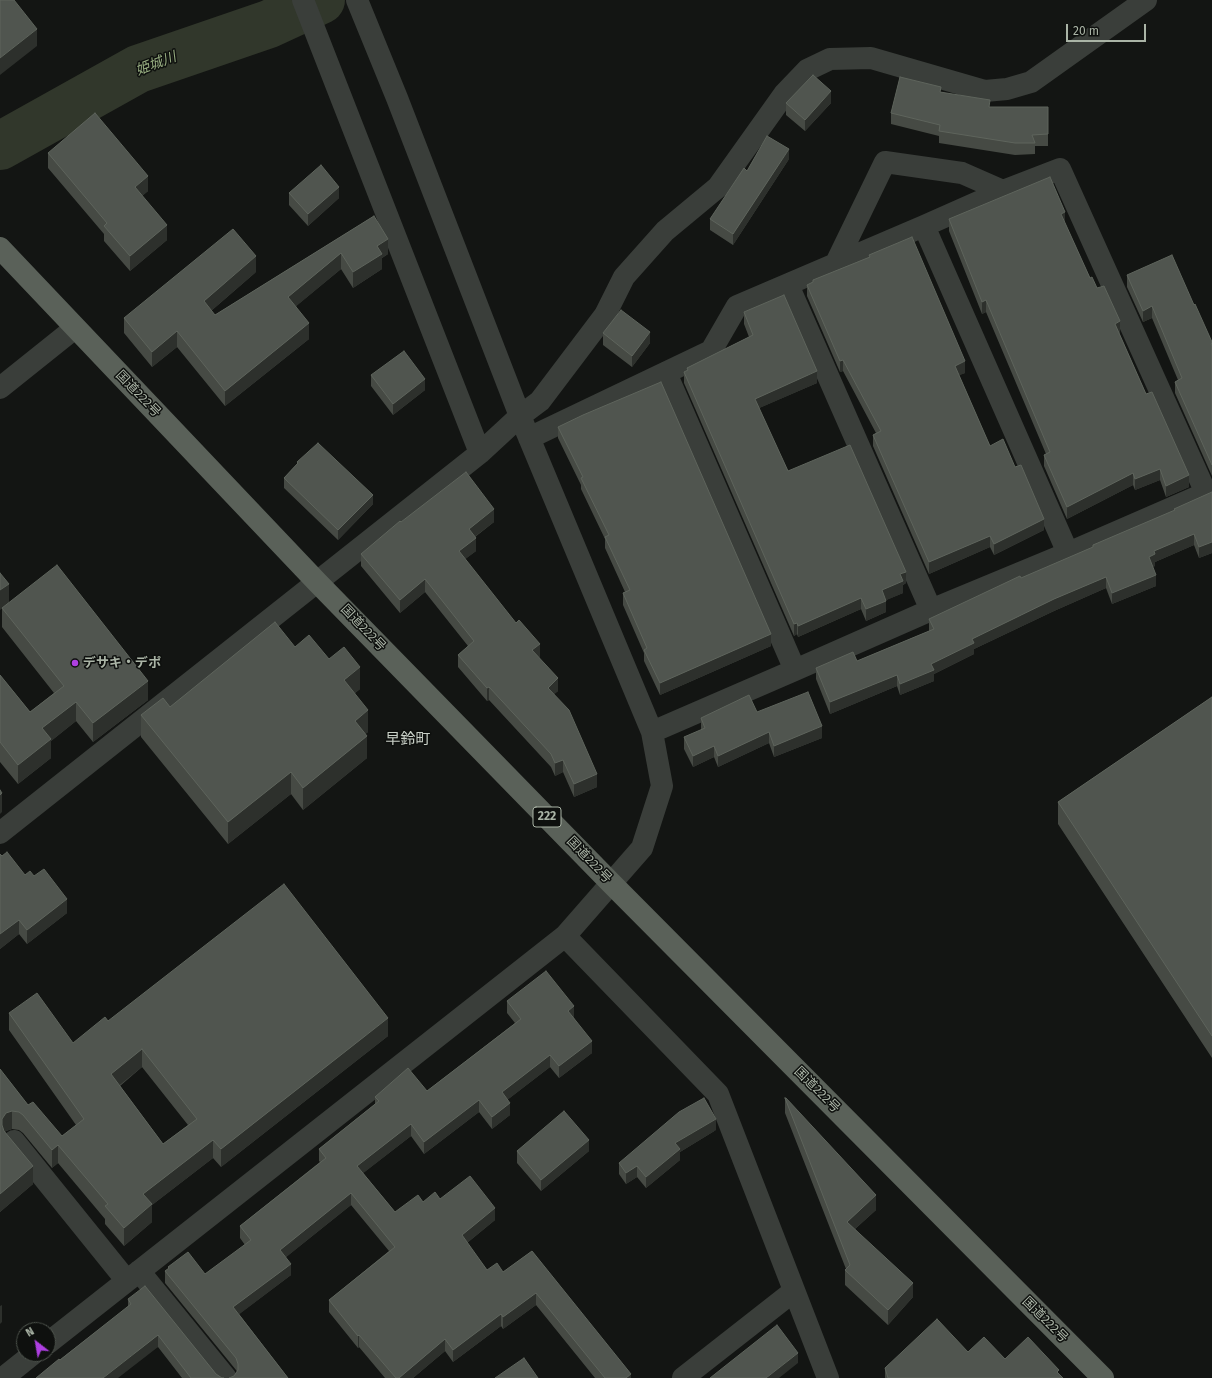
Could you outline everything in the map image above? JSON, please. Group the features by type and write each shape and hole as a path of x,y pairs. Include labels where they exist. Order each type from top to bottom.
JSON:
{"highway":[{"name":"国道222号","path":"0,248 317,582 611,883 1103,1378"}],"street":[{"path":"303,0 480,453"},
{"path":"0,833 480,453 520,416 540,401 604,315 624,277 665,231 718,187 785,93 807,70 830,59 871,58 985,91 1007,89 1032,82 1146,0"},
{"path":"56,1337 565,936 642,848 662,786 652,732 520,416 397,98 360,8"},
{"path":"836,263 885,162 962,173 1003,191"},
{"path":"529,438 711,351 737,306 1003,191 1060,169 1206,493 931,610 652,732"},
{"path":"924,226 1068,553"},
{"path":"788,285 931,610"},
{"path":"0,388 75,328"},
{"path":"666,373 795,670"},
{"path":"565,936 718,1094 828,1378"},
{"path":"14,1141 133,1276 226,1378"},
{"path":"683,1378 794,1291"},
{"path":"3,1378 24,1362"}],"building":[{"path":"0,0 14,0 37,29 0,58"},
{"path":"813,75 831,91 805,120 786,103"},
{"path":"900,77 941,87 940,92 990,100 989,107 1048,107 1048,134 1032,135 1035,143 1015,143 939,131 940,125 891,113"},
{"path":"95,113 148,176 135,187 167,225 130,256 104,226 107,223 48,153"},
{"path":"767,136 789,149 733,234 710,219 744,168 747,171"},
{"path":"321,165 339,187 308,214 289,193"},
{"path":"1050,177 1065,212 1061,214 1090,278 1092,277 1097,288 1104,286 1120,321 1115,324 1146,394 1152,392 1189,475 1166,486 1160,469 1135,479 1133,473 1067,507 1044,455 1050,452 986,300 982,302 949,219"},
{"path":"374,216 388,239 377,246 382,254 353,272 341,253 288,297 309,323 225,391 177,331 152,352 124,318 233,229 256,256 204,301 215,315"},
{"path":"912,237 965,361 955,366 990,446 1003,439 1015,467 1021,465 1044,519 994,544 990,536 929,562 873,435 881,431 843,360 840,361 807,285 813,282 813,280 870,257 869,255"},
{"path":"1172,255 1212,342 1212,465 1175,382 1182,378 1152,306 1143,311 1127,275"},
{"path":"784,295 817,371 755,399 788,471 850,445 906,572 900,574 903,581 882,590 886,601 866,609 861,598 798,626 797,623 794,624 684,372 688,370 687,368 753,335 744,312"},
{"path":"621,310 650,332 632,356 603,333"},
{"path":"404,351 425,379 393,404 371,375"},
{"path":"661,382 771,634 660,683 644,650 647,648 623,593 630,590 605,537 609,535 581,478 583,477 558,427"},
{"path":"318,443 373,495 338,530 284,478 298,463 297,462"},
{"path":"466,472 494,509 469,529 476,538 459,551 516,623 519,620 540,644 532,650 558,678 548,688 569,710 597,774 574,784 563,760 555,763 551,754 489,687 487,688 458,655 474,641 425,579 400,600 361,554 400,521 401,522"},
{"path":"1212,492 1212,542 1199,547 1194,534 1154,551 1155,554 1149,557 1156,575 1112,593 1106,577 1054,599 972,639 974,643 931,664 934,670 900,684 897,675 830,702 816,668 853,652 857,661 934,629 929,619 1020,576 1021,578 1093,547 1093,545 1175,510 1174,509"},
{"path":"57,565 148,681 93,723 76,702 42,728 51,739 18,765 0,742 0,675 30,712 64,686 2,608"},
{"path":"0,573 9,584 0,590"},
{"path":"275,622 295,647 309,635 329,659 344,647 360,667 344,680 368,710 355,721 367,736 303,788 291,772 228,822 141,715 163,698 170,707"},
{"path":"808,692 822,726 774,746 769,732 718,756 714,746 693,756 684,737 705,728 701,718 749,695 757,712"},
{"path":"1212,697 1212,1036 1058,802"},
{"path":"7,852 25,875 30,871 34,876 44,869 67,899 27,930 19,920 0,934 0,854 2,856"},
{"path":"284,884 388,1018 221,1149 213,1140 143,1194 152,1204 124,1228 105,1206 108,1204 58,1145 52,1150 19,1112 12,1111 6,1113 2,1119 2,1125 4,1131 33,1166 0,1194 0,1069 28,1105 33,1102 62,1136 84,1119 9,1013 37,993 73,1043 105,1017 108,1021","holes":["142,1049 197,1119 163,1144 111,1074"]},
{"path":"546,971 574,1006 568,1011 592,1041 559,1066 550,1055 502,1092 510,1103 492,1117 479,1100 424,1142 411,1124 357,1166 395,1212 418,1195 423,1202 435,1192 440,1199 470,1176 495,1208 462,1235 487,1270 497,1263 503,1272 532,1251 631,1374 626,1378 605,1378 536,1293 503,1317 501,1314 453,1350 445,1339 399,1378 396,1378 359,1335 358,1336 329,1300 395,1247 351,1193 280,1250 291,1264 233,1307 288,1378 229,1378 234,1376 238,1370 236,1358 165,1271 169,1268 168,1267 188,1252 205,1274 251,1240 240,1226 326,1158 319,1149 379,1101 375,1097 408,1068 427,1091 521,1019 507,1001"},
{"path":"704,1098 716,1119 675,1143 680,1149 646,1177 637,1166 626,1173 619,1163 679,1112"},
{"path":"785,1098 876,1195 847,1222 913,1283 888,1310 845,1270 850,1265"},
{"path":"564,1111 589,1140 541,1180 517,1151"},
{"path":"145,1286 216,1374 222,1378 191,1378 158,1335 103,1378 36,1378 131,1304 128,1299"},
{"path":"937,1319 968,1352 984,1337 1005,1359 1028,1337 1059,1370 1057,1372 1063,1378 888,1378 885,1368"},
{"path":"777,1325 798,1353 766,1378 710,1378"},
{"path":"524,1358 538,1378 495,1378"}],"waterway":[{"name":"姫城川","path":"0,146 138,69 269,24 321,0"}],"place":[{"name":"デサキ・デポ","path":"75,663"}],"district":[{"name":"早鈴町","path":"408,740"}]}
